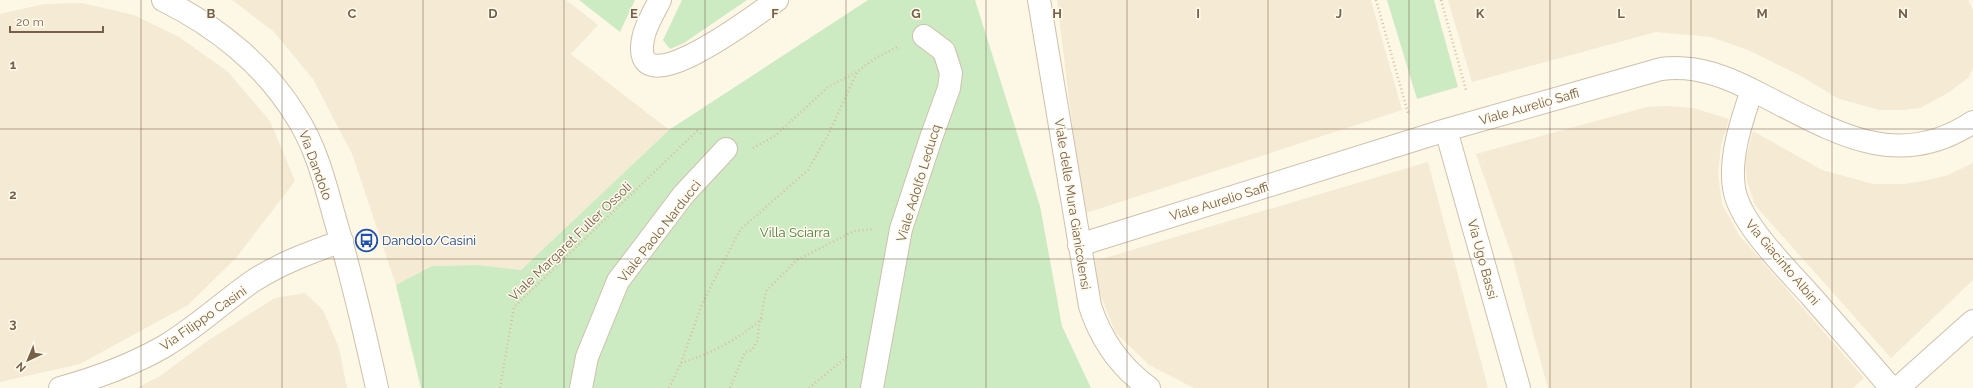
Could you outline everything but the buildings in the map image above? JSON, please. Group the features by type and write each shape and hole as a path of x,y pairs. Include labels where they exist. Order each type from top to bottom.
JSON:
{"street":[{"name":"Via Dandolo","path":"163,0 211,29 241,51 268,78 290,105 312,147 342,241 377,388"},
{"path":"660,0 645,32 642,45 645,60 651,65 664,67 698,52 777,0"},
{"name":"Viale delle Mura Gianicolensi","path":"1039,0 1054,82 1086,291 1097,326 1108,346 1121,364 1149,388"},
{"name":"Viale Adolfo Leducq","path":"872,388 901,229 949,88 951,73 944,51 924,36"},
{"name":"Viale Aurelio Saffi","path":"1079,245 1446,130 1666,68 1690,68 1725,77 1832,129 1859,140 1884,145 1906,146 1936,141 1973,122"},
{"name":"Via Giacinto Albini","path":"1752,90 1742,120 1736,152 1734,188 1740,205 1766,245 1891,388"},
{"name":"Via Ugo Bassi","path":"1446,130 1519,388"},
{"name":"Viale Paolo Narducci","path":"581,388 587,357 618,281 684,194 726,149"},
{"name":"Via Filippo Casini","path":"60,388 114,371 138,360 190,330 268,272 294,259 342,241"},
{"path":"1898,388 1973,321"}],"path":[{"path":"1376,0 1416,140"},
{"path":"1441,0 1466,90"},
{"path":"726,149 755,148 775,136 828,88 857,72 874,59 892,49 914,38 924,36"},
{"path":"669,388 681,363 702,304 740,230 808,170 829,133 857,72"},
{"name":"Viale Margaret Fuller Ossoli","path":"500,388 514,307 697,131"},
{"path":"730,388 745,352 752,350 758,340 758,332 762,318 766,291 797,260 854,231 885,228 901,229"},
{"path":"681,363 695,359 737,337 762,318"},
{"path":"810,388 850,354 881,334"}],"shaded area":[{"path":"232,0 566,0 598,25 571,54 669,130 521,270 478,265 432,266 396,285 353,156 313,79 273,31"},
{"path":"1057,0 1371,0 1402,110 1083,214"},
{"path":"1448,0 1968,0 1973,10 1973,68 1968,78 1948,93 1920,108 1880,110 1839,99 1801,76 1748,50 1711,37 1656,32 1472,82"},
{"path":"82,3 134,15 179,37 227,71 270,121 295,181 236,258 188,305 80,364 0,382 0,14 45,4"},
{"path":"1668,106 1693,108 1729,119 1721,145 1718,174 1722,204 1739,235 1864,378 1853,388 1548,388 1512,256 1476,154 1647,107"},
{"path":"1753,131 1822,170 1873,184 1904,184 1928,180 1948,175 1973,163 1973,280 1891,358 1755,205 1747,182 1745,162"},
{"path":"1428,162 1488,388 1194,388 1149,365 1115,332 1088,263"},
{"path":"305,293 323,310 339,348 347,388 137,388 160,376 209,340 275,298"}],"green space":[{"path":"579,0 635,0 620,32"},
{"path":"682,0 747,0 684,43 670,49 663,40"},
{"name":"Villa Sciarra","path":"868,0 975,0 1040,206 1062,326 1091,388 421,388 396,285 432,266 478,265 521,270 669,130"},
{"path":"1387,0 1434,0 1458,87 1417,99"}],"place":[{"name":"Dandolo/Casini","path":"366,240"}]}
